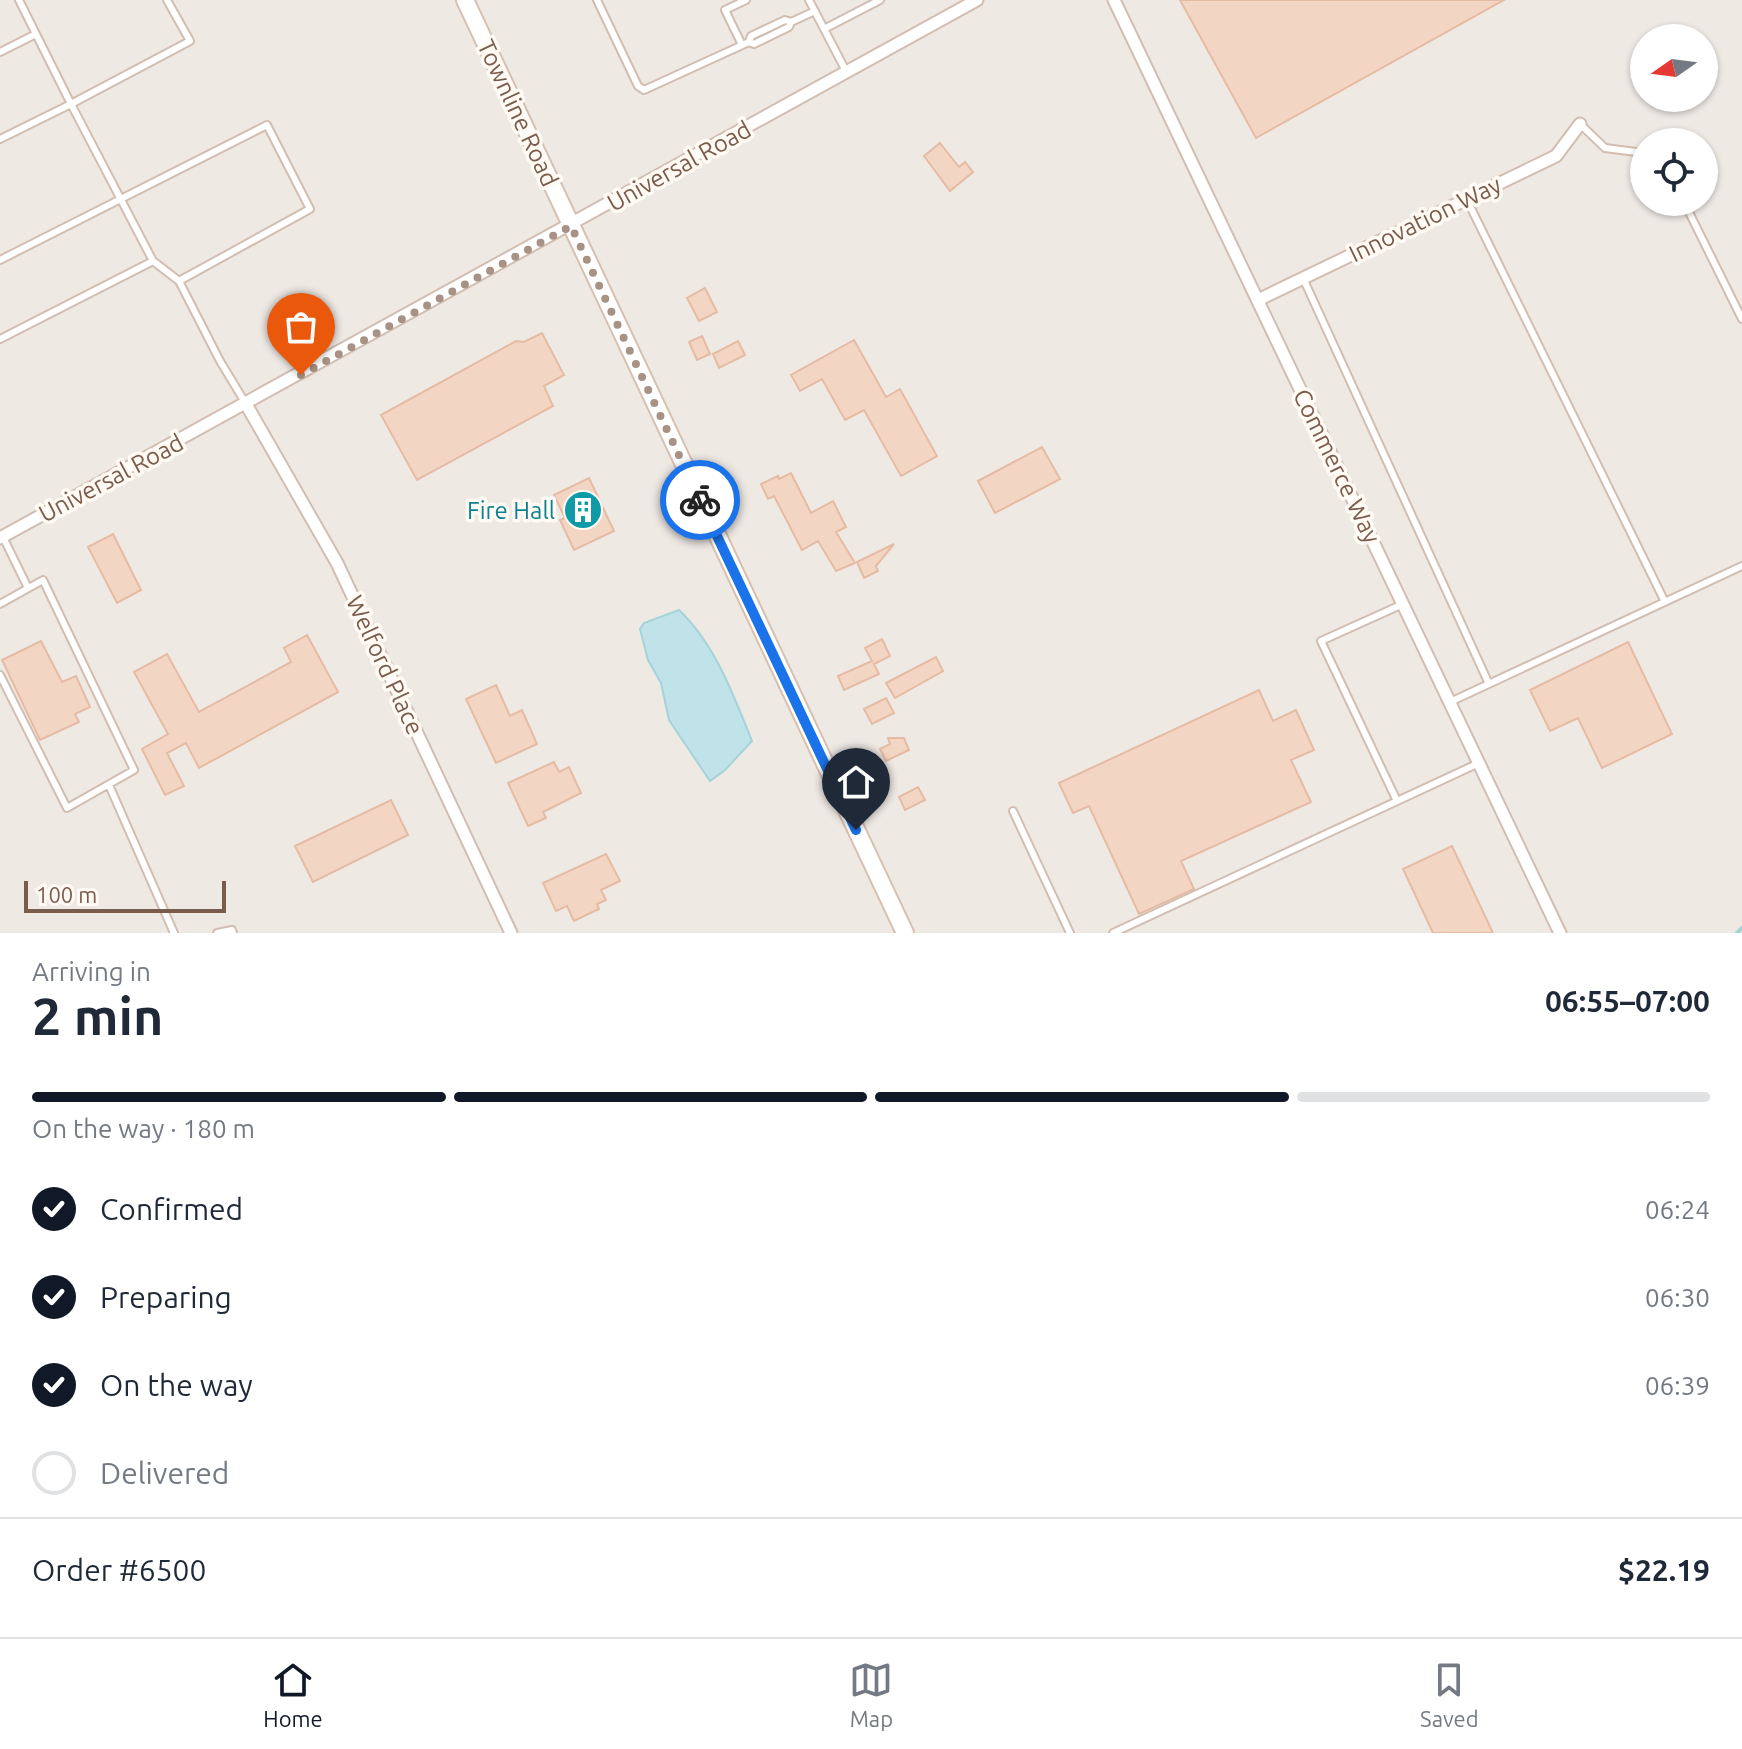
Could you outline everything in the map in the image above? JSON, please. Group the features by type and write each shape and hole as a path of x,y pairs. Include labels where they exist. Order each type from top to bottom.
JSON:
{"main road":[{"name":"Townline Road","path":"465,0 905,933"}],"street":[{"name":"Universal Road","path":"1,537 977,0"},
{"name":"Commerce Way","path":"1114,0 1560,933"},
{"name":"Innovation Way","path":"1258,300 1556,156 1580,124"},
{"name":"Welford Place","path":"246,404 337,563 511,933"}],"lane":[{"path":"19,0 153,261 179,281 246,404"},
{"path":"0,139 190,41 167,0"},
{"path":"597,0 638,86 649,91 749,42 751,36 785,20 791,22 815,11"},
{"path":"720,0 742,45"},
{"path":"725,10 746,0"},
{"path":"809,0 847,73"},
{"path":"824,29 880,0"},
{"path":"0,52 36,34"},
{"path":"1580,124 1605,148 1630,151"},
{"path":"0,260 267,125 310,209 179,281"},
{"path":"1466,199 1665,602"},
{"path":"1691,216 1742,319"},
{"path":"0,339 153,261"},
{"path":"1303,278 1489,684"},
{"path":"1,537 28,588"},
{"path":"1450,702 1742,566"},
{"path":"0,604 43,580 134,770 67,808 0,675"},
{"path":"1397,801 1321,641 1403,604"},
{"path":"1113,933 1479,763"},
{"path":"109,785 174,933"},
{"path":"1013,811 1070,933"},
{"path":"217,933 232,930 233,933"}],"shaded area":[{"path":"0,0 1742,0 1742,933 0,933"}],"water":[{"path":"679,610 713,655 752,741 710,781 669,720 661,683 648,660 640,629 644,623"}],"building":[{"path":"1180,0 1504,0 1256,138"},
{"path":"940,143 959,167 965,162 973,172 950,191 924,156"},
{"path":"705,288 717,312 699,321 687,298"},
{"path":"542,333 564,375 544,386 553,406 417,480 381,415 516,341 524,342"},
{"path":"702,336 710,354 697,360 689,342"},
{"path":"854,340 886,397 900,389 937,456 901,476 864,410 845,420 822,379 800,391 791,375"},
{"path":"738,341 745,355 719,368 713,354"},
{"path":"1042,447 1060,479 995,513 978,481"},
{"path":"791,473 811,513 833,501 846,527 836,532 855,563 836,571 818,541 802,550 774,496 768,499 761,484"},
{"name":"Fire Hall","path":"589,478 614,531 574,550 560,520 565,518 554,495"},
{"path":"113,534 141,590 117,603 88,547"},
{"path":"894,544 876,566 878,571 864,578 857,562"},
{"path":"307,635 338,692 199,768 186,743 167,753 184,786 165,795 142,749 168,734 134,672 167,654 199,712 291,662 284,648"},
{"path":"882,639 890,656 874,664 879,674 844,690 838,676 872,661 865,648"},
{"path":"41,641 62,682 76,676 90,707 75,714 79,722 40,740 2,660"},
{"path":"1628,642 1672,734 1602,768 1578,718 1550,731 1530,690"},
{"path":"936,657 943,671 895,698 886,683"},
{"path":"496,685 510,716 522,710 537,744 496,763 466,699"},
{"path":"1259,690 1273,721 1296,710 1314,750 1291,760 1311,802 1181,861 1194,889 1139,914 1089,806 1073,813 1059,783"},
{"path":"886,698 894,713 872,724 864,709"},
{"path":"888,738 904,738 909,750 886,761 880,749 890,744"},
{"path":"554,762 559,772 569,767 581,793 543,812 546,818 528,826 508,783"},
{"path":"918,787 925,800 905,810 899,797"},
{"path":"391,800 408,835 313,882 295,846"},
{"path":"1452,846 1493,933 1433,933 1403,869"},
{"path":"606,854 620,881 601,890 606,900 597,904 599,909 574,921 567,906 556,911 543,883"}],"waterway":[{"path":"1737,933 1742,928"}],"way so far":[{"path":"301,375 571,226 700,500"}],"place":[{"name":"Fire Hall","path":"583,510"}],"route":[{"path":"700,500 856,830"}]}
